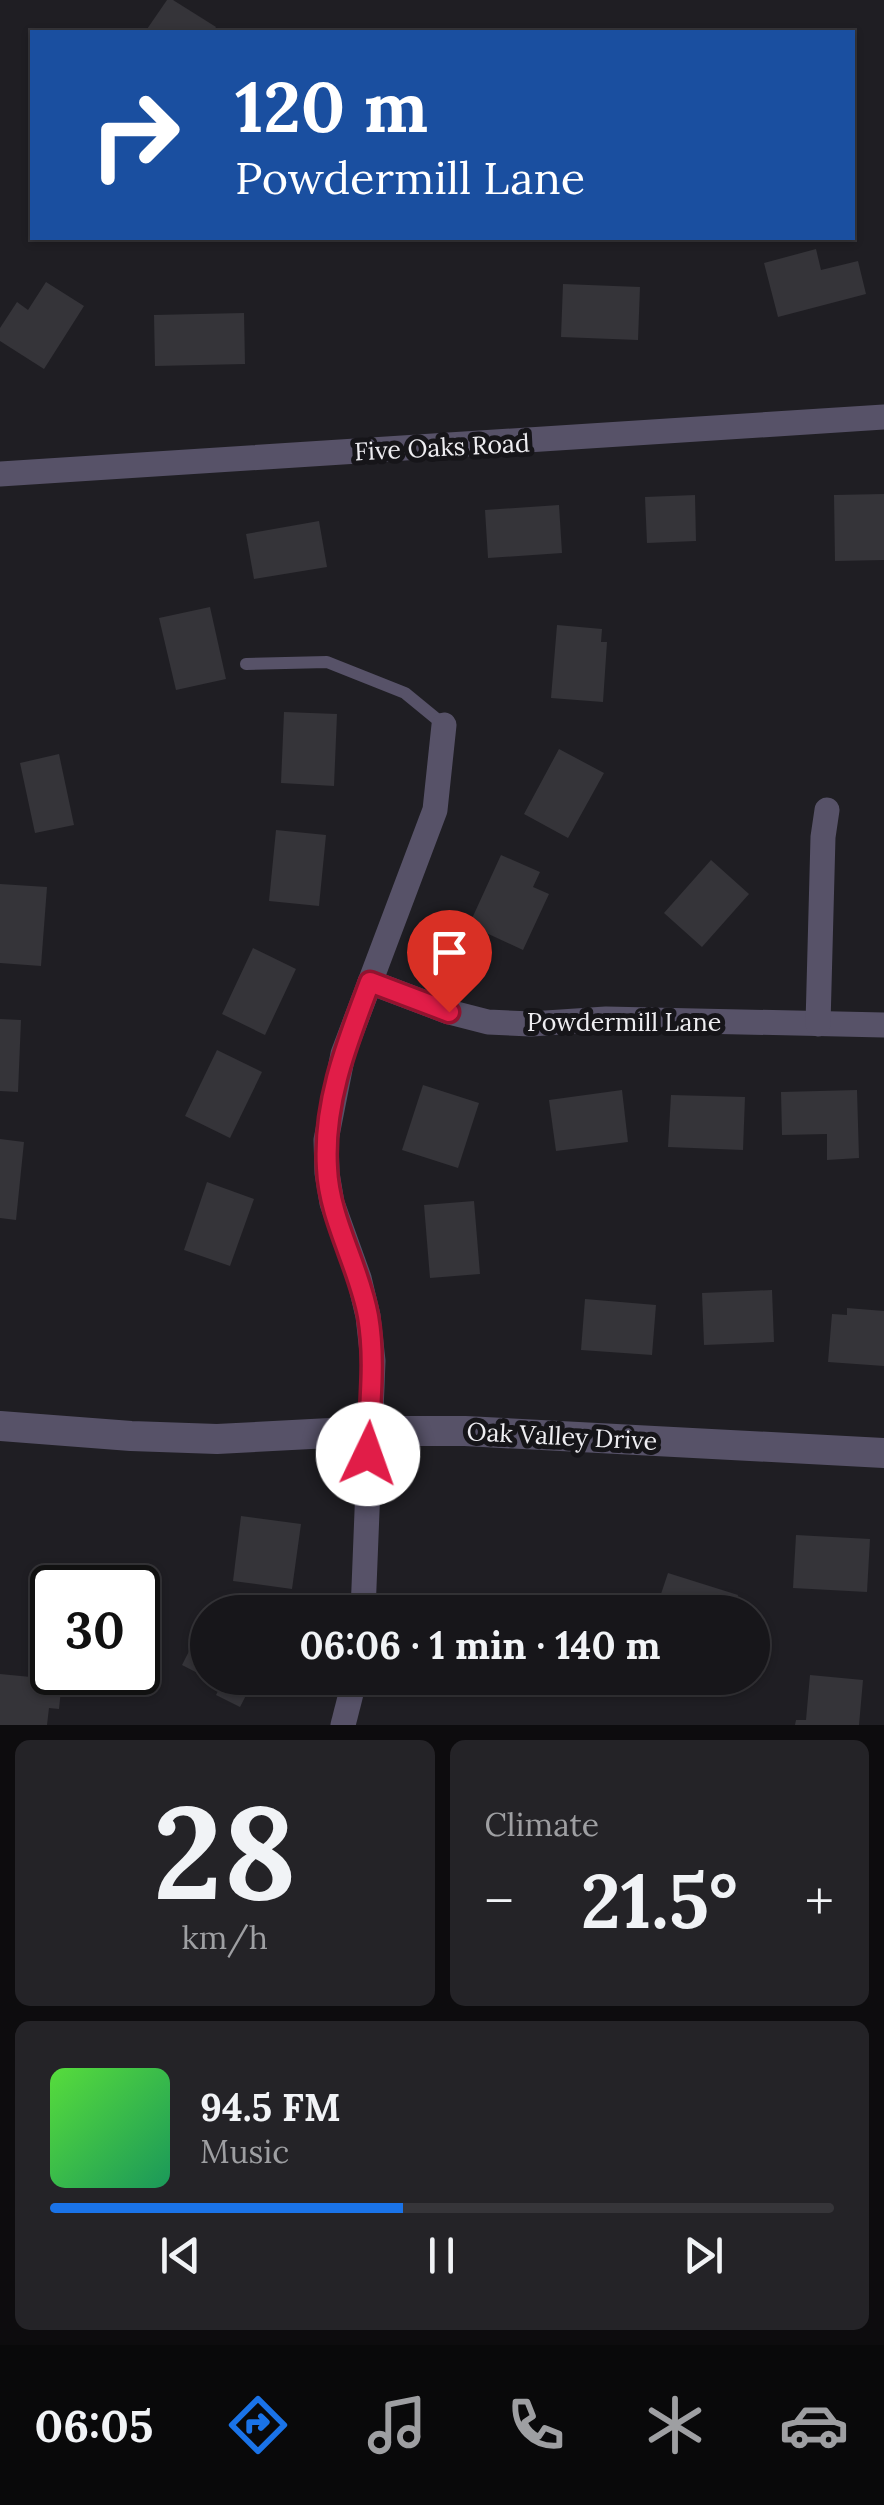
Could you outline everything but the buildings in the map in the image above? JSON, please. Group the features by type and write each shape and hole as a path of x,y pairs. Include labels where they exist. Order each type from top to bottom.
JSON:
{"street":[{"name":"Five Oaks Road","path":"0,474 884,417"},
{"path":"363,1595 373,1361 368,1316 332,1204 326,1140 343,1054 435,810 444,724"},
{"path":"818,1024 827,810"},
{"name":"Powdermill Lane","path":"370,982 449,1012 488,1022 530,1024 606,1019 884,1026"},
{"name":"Oak Valley Drive","path":"0,1426 218,1438 368,1431 565,1435 884,1453"},
{"path":"342,1725 350,1695"}],"lane":[{"path":"246,664 328,662 405,693 444,724"}],"route":[{"path":"368,1454 373,1361 368,1316 332,1204 327,1173 326,1140 332,1097 343,1054 370,982 449,1012"}]}
